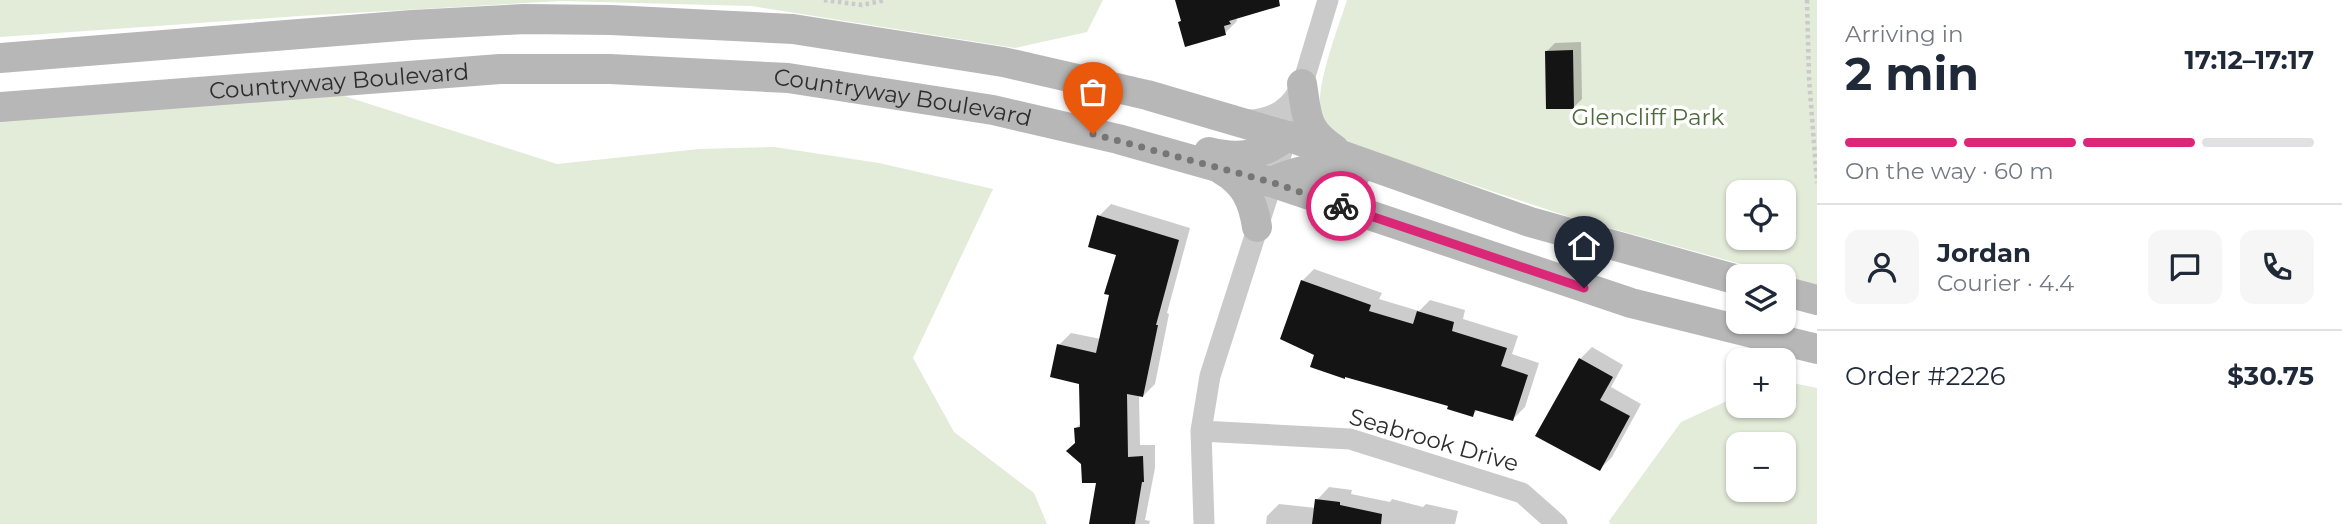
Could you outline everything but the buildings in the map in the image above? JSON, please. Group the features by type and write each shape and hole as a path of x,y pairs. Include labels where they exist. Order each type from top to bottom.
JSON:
{"street":[{"path":"1203,524 1201,431 1210,376 1257,227 1284,177 1275,144 1303,85 1328,0"},
{"path":"0,58 412,25 524,19 793,29 1003,62 1147,95 1233,120 1275,144 1343,155 1530,222 1726,277"},
{"name":"Countryway Boulevard","path":"0,107 500,69 610,69 788,78 993,110 1118,139 1219,168 1284,177 1323,200 1631,303 1817,349"},
{"path":"1233,120 1256,120 1279,113 1293,101 1303,85"},
{"path":"1303,85 1305,111 1311,129 1323,142 1343,155"},
{"path":"993,110 1024,107 1078,116 1220,154 1238,155 1275,144"},
{"path":"1284,177 1324,167 1336,169 1421,195 1531,234 1574,235"},
{"path":"1219,168 1243,186 1253,206 1257,227"},
{"path":"1257,227 1268,211 1285,200 1323,200"},
{"path":"1796,294 1817,300"},
{"name":"Seabrook Drive","path":"1201,431 1350,439 1522,493 1557,524"}],"path":[{"path":"824,0 862,5 886,0"},
{"path":"1807,0 1809,78 1817,183"}],"green space":[{"path":"0,0 1103,0 1087,32 1015,48 751,6 562,1 0,37"},
{"name":"Glencliff Park","path":"1347,0 1817,0 1817,285 1796,279 1796,264 1741,264 1570,217 1338,140 1323,120 1320,106 1323,76"},
{"path":"338,94 557,164 699,149 774,147 879,163 993,189 913,358 954,432 1034,493 1047,524 0,524 0,121"},
{"path":"1796,384 1817,388 1817,524 1610,524 1609,521 1681,422 1726,401 1726,418 1796,418"}],"way so far":[{"path":"1093,134 1271,182 1341,206"}],"route":[{"path":"1341,206 1584,288"}]}
